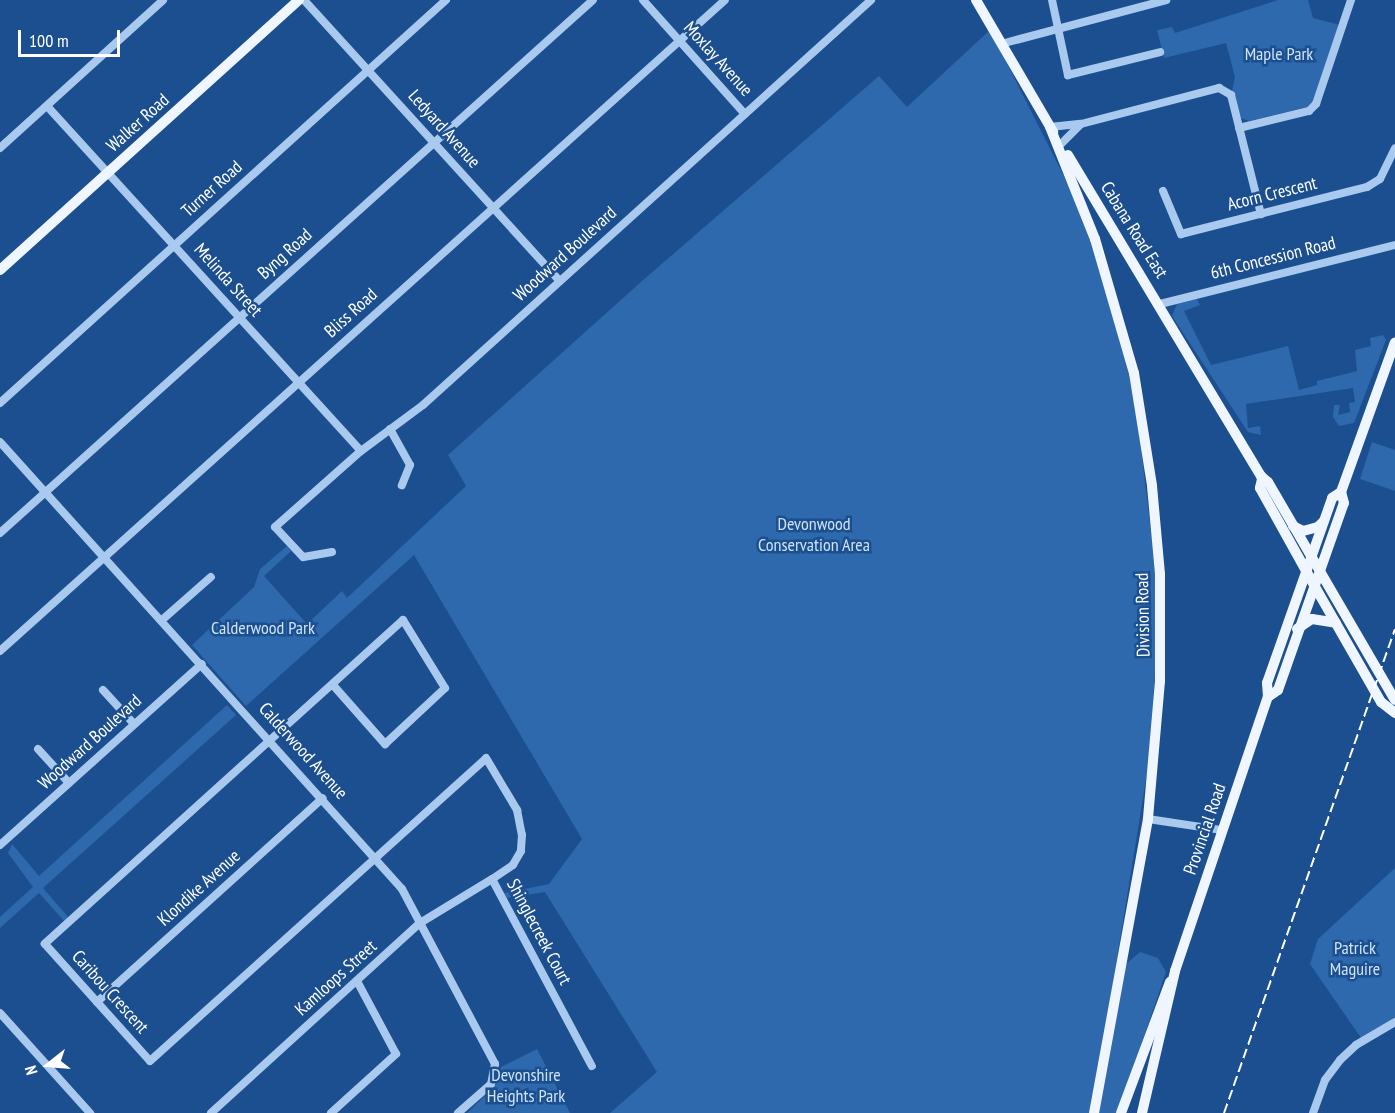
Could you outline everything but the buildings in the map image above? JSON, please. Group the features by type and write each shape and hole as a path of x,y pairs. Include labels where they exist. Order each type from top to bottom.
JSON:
{"main road":[{"name":"Walker Road","path":"0,270 298,0"},
{"name":"Cabana Road East","path":"976,0 1060,144 1160,304 1262,479 1268,482 1395,700"},
{"name":"Division Road","path":"1050,127 1095,239 1134,373 1151,480 1162,627 1148,819 1094,1113"},
{"name":"Provincial Road","path":"1268,698 1278,690 1297,629 1344,503 1341,492 1395,342"},
{"name":"Cabana Road East","path":"1262,479 1260,488 1314,585 1381,702 1395,713"},
{"name":"Provincial Road","path":"1121,1113 1175,971 1268,698 1267,683 1305,569 1332,498 1341,492"},
{"path":"1293,526 1303,531 1318,527 1324,521"},
{"path":"1297,629 1312,619 1336,623"},
{"name":"Provincial Road","path":"1142,1113 1175,971"},
{"path":"1141,1056 1150,1081"}],"street":[{"path":"0,148 164,0"},
{"name":"Ledyard Avenue","path":"304,0 560,281"},
{"name":"Turner Road","path":"0,403 446,0"},
{"name":"Byng Road","path":"0,533 593,0"},
{"name":"Moxlay Avenue","path":"643,0 745,114"},
{"name":"Bliss Road","path":"0,651 725,0"},
{"name":"Woodward Boulevard","path":"332,552 303,557 275,527 361,451 423,405 871,0"},
{"path":"1052,0 1068,75 1160,52"},
{"path":"1002,44 1166,0"},
{"path":"1239,128 1309,111 1316,104 1351,0"},
{"path":"1050,127 1081,124 1219,88 1231,95 1261,214"},
{"name":"Melinda Street","path":"47,106 361,451"},
{"path":"1060,144 1081,124"},
{"name":"Acorn Crescent","path":"1164,191 1181,234 1367,187 1380,179 1395,147"},
{"name":"6th Concession Road","path":"1160,304 1395,244"},
{"path":"390,429 410,465 402,486"},
{"name":"Calderwood Avenue","path":"0,442 377,857 402,889 495,1064 491,1084 458,1113"},
{"path":"162,620 210,577"},
{"path":"271,740 403,620 445,688 385,744 333,685"},
{"name":"Woodward Boulevard","path":"0,845 202,664"},
{"path":"103,690 134,724"},
{"name":"Caribou Crescent","path":"271,740 45,944 150,1061 377,857"},
{"path":"38,749 69,783"},
{"name":"Shinglecreek Court","path":"377,857 486,758 517,810 522,835 521,851 513,865 492,879 592,1066"},
{"name":"Klondike Avenue","path":"97,1002 323,798"},
{"path":"1148,819 1222,830"},
{"name":"Kamloops Street","path":"211,1113 420,922 492,879"},
{"path":"331,1113 396,1054 357,981"},
{"path":"0,1013 90,1113"},
{"path":"1312,1113 1325,1080 1340,1060 1356,1045 1395,1022"}],"green space":[{"name":"Maple Park","path":"1278,0 1308,0 1313,18 1340,25 1313,102 1307,107 1249,121 1241,118 1232,91 1235,77 1226,43 1164,58 1157,30 1172,27 1175,33"},
{"name":"Devonwood Conservation Area","path":"990,30 1078,204 1117,322 1135,400 1156,572 1158,638 1148,767 1092,1113 610,1113 657,1072 545,892 507,898 504,893 549,884 582,839 414,555 246,706 192,645 254,587 260,569 287,546 291,551 264,576 307,624 342,591 347,598 466,486 448,455 642,281 879,76 907,107"},
{"path":"1197,299 1200,305 1184,311 1211,365 1288,346 1299,390 1317,385 1317,381 1357,371 1355,350 1371,346 1370,338 1383,335 1386,340 1354,423 1339,426 1333,417 1334,405 1340,405 1338,415 1350,412 1349,403 1355,402 1353,388 1246,404 1248,428 1260,426 1261,435 1248,432 1172,316 1177,304"},
{"path":"1372,442 1395,450 1395,491 1360,479"},
{"path":"227,705 236,715 43,888 69,918 65,922 39,893 0,928 0,917 33,887 8,853 12,844 39,876"},
{"name":"Patrick Maguire","path":"1395,868 1395,1018 1361,1038 1310,964 1318,939"},
{"path":"1140,952 1158,958 1166,972 1118,1113 1097,1113 1126,964"},
{"name":"Devonshire Heights Park","path":"537,1049 570,1113 467,1113 496,1085 501,1067"}],"railway":[{"path":"1224,1113 1395,629"}],"park label":[{"name":"Calderwood Park","path":"263,628"}]}
